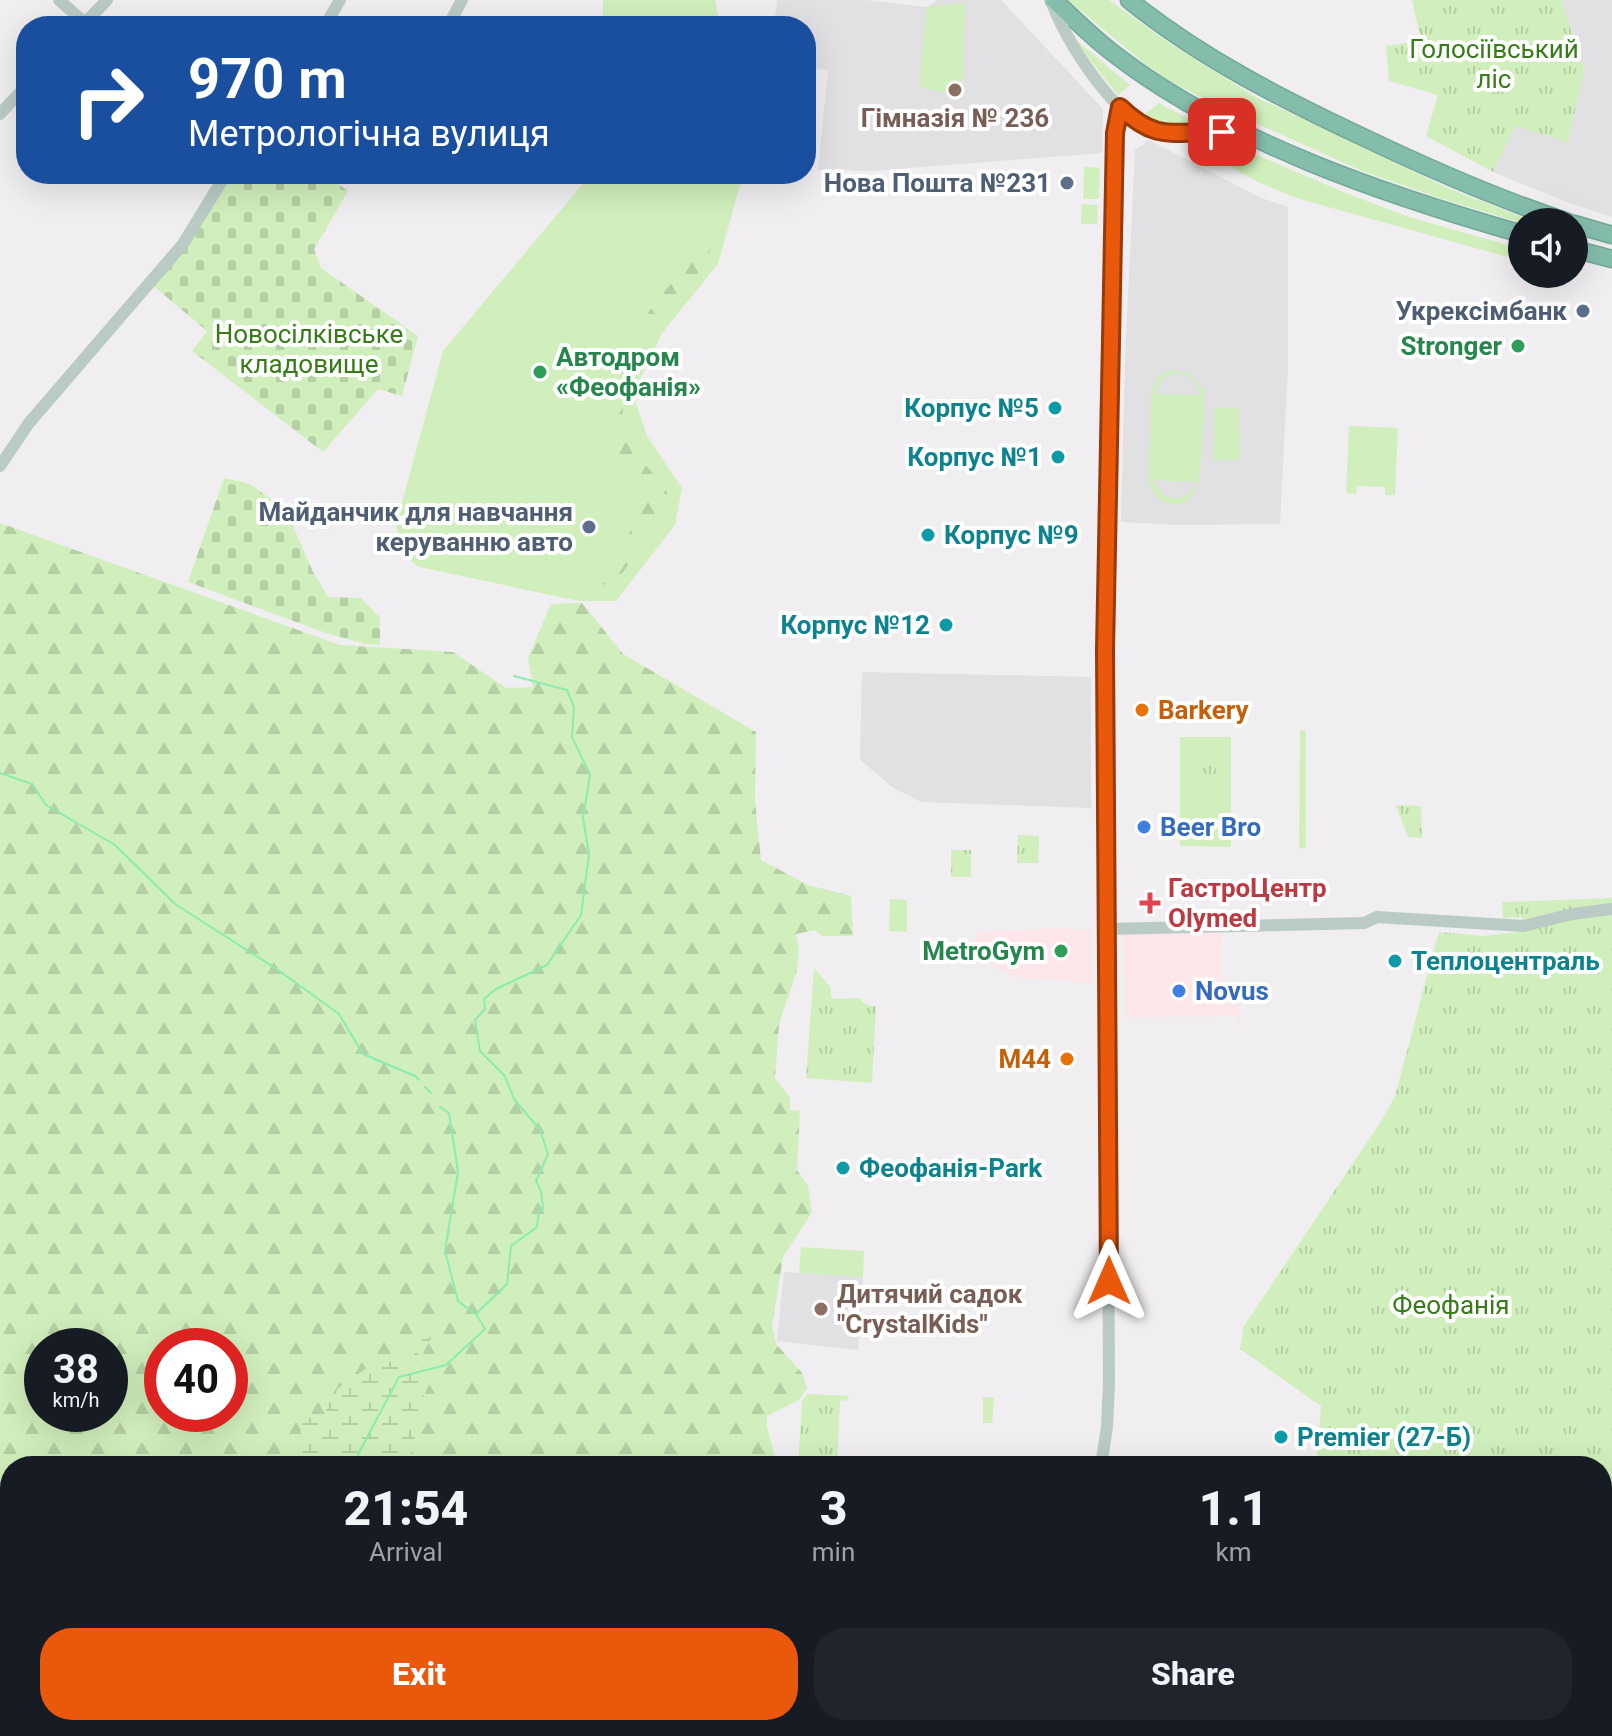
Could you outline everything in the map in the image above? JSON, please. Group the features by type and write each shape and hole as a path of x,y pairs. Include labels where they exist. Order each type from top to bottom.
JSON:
{"highway":[{"path":"1052,0 1112,52 1192,105 1257,137 1383,190 1508,230"},
{"path":"1129,0 1201,53 1310,113 1451,178 1525,208"},
{"path":"1588,228 1612,235"},
{"path":"1588,253 1612,259"}],"street":[{"path":"59,0 76,16"},
{"path":"92,16 107,0"},
{"path":"1052,0 1071,44 1120,107 1136,121 1158,133 1222,132 1257,137"},
{"path":"0,114 16,97"},
{"path":"1103,1456 1109,1383 1107,492 1115,141 1120,107"},
{"path":"0,466 29,423 183,244 220,184"},
{"path":"1107,929 1364,923 1377,917 1524,926 1572,914 1612,909"}],"shaded area":[{"name":"Гімназія № 236","path":"777,0 865,0 927,7 937,0 1001,0 1103,109 1102,153 871,171 818,170 828,70 816,68 816,16 775,16"},
{"path":"1561,0 1612,0 1612,217 1493,172 1515,125 1568,142 1584,71"},
{"path":"1149,140 1259,197 1288,207 1288,367 1280,524 1121,522 1135,150"},
{"path":"862,672 1091,677 1091,808 921,802 892,787 860,760"},
{"path":"1061,928 1091,930 1092,983 1017,977 976,955 977,932"},
{"path":"1123,932 1222,932 1221,984 1237,991 1241,1028 1236,1016 1126,1017"},
{"name":"Дитячий садок \"CrystalKids\"","path":"784,1272 863,1277 858,1350 777,1341"}],"green space":[{"path":"603,0 715,0 718,16 603,16"},
{"path":"1068,0 1109,0 1166,41 1254,96 1450,189 1508,212 1508,219 1362,171 1218,106 1170,81"},
{"name":"Голосіївський ліс","path":"1412,0 1561,0 1584,71 1568,142 1515,126 1493,172 1426,136 1438,95 1389,81 1386,46 1421,41"},
{"path":"965,3 963,80 946,93 919,87 927,7"},
{"path":"1071,36 1130,85 1118,95"},
{"path":"1159,103 1207,129 1168,130 1141,117"},
{"path":"1213,140 1229,143 1409,217 1508,245 1508,257 1296,198 1256,181 1197,148 1196,142"},
{"path":"1084,167 1100,168 1099,199 1083,199"},
{"name":"Новосілківське кладовище","path":"219,184 338,184 348,191 314,249 321,268 418,336 402,396 378,389 323,452 192,351 207,331 150,283"},
{"name":"Автодром «Феофанія»","path":"583,184 740,184 718,264 662,333 633,394 647,436 682,488 675,525 616,601 579,601 419,567 403,554 396,525 443,351"},
{"path":"1082,204 1098,205 1097,224 1081,224"},
{"path":"705,218 721,221 711,249 702,267 635,357 625,387 623,417 626,436 668,494 666,512 620,576 601,586 591,584 640,519 644,502 636,487 607,454 621,361 643,319 696,252 703,238"},
{"path":"1172,370 1189,373 1204,390 1199,477 1196,489 1183,503 1172,504 1157,498 1149,483 1151,392 1158,377","holes":["1178,373 1193,380 1199,395 1156,394 1163,379","1154,480 1197,482 1187,495 1177,498 1162,494"]},
{"path":"1214,408 1239,408 1240,460 1214,460"},
{"path":"1349,426 1398,428 1395,495 1385,495 1385,487 1357,486 1356,494 1346,493"},
{"path":"224,478 250,484 286,510 313,572 328,597 361,598 380,618 380,645 326,633 188,582"},
{"path":"0,523 340,645 453,652 506,688 533,687 528,658 551,604 582,603 623,654 756,732 755,802 761,860 808,885 851,896 853,936 822,936 815,930 796,934 799,949 797,971 779,1024 775,1078 790,1098 790,1110 800,1111 797,1170 808,1186 812,1212 783,1257 772,1327 777,1345 802,1373 807,1388 799,1400 767,1416 774,1456 0,1456"},
{"path":"1300,729 1306,732 1304,849 1299,847"},
{"path":"1180,737 1231,737 1231,847 1180,846"},
{"path":"1213,757 1216,770 1214,796 1197,797 1199,775"},
{"path":"1396,805 1421,806 1422,838 1408,837"},
{"path":"1018,835 1039,836 1038,863 1017,863"},
{"path":"951,850 971,850 971,877 951,877"},
{"name":"Феофанія","path":"1612,898 1612,1456 1317,1456 1321,1406 1240,1349 1244,1326 1395,1096 1439,932 1483,936 1524,931 1522,917 1503,918 1502,902"},
{"path":"890,899 907,900 907,932 889,931"},
{"path":"814,968 831,988 834,999 859,998 865,1004 876,1007 872,1083 806,1078"},
{"path":"801,1247 864,1251 863,1277 799,1273"},
{"path":"432,1337 423,1353 430,1357 420,1372 430,1383 423,1397 431,1413 415,1437 411,1456 304,1456 301,1431 306,1413 313,1421 325,1417 327,1404 335,1400 337,1389 368,1367 384,1365 395,1359 410,1363 422,1339"},
{"path":"807,1394 849,1396 847,1400 840,1401 837,1456 799,1456 802,1401"},
{"path":"983,1397 994,1398 992,1423 983,1423"}],"waterway":[{"path":"357,1456 399,1377 446,1365 485,1329 476,1314 507,1284 511,1246 537,1227 539,1211 543,1209 541,1191 536,1181 548,1154 540,1130 514,1099 505,1076 480,1051 475,1020 485,1009 484,999 496,989 547,965 581,915 589,854 583,818 590,775 572,737 574,707 567,690 514,676"},
{"path":"0,773 32,784 46,805 115,845 175,904 278,970 339,1014 363,1054 419,1080"},
{"path":"425,1087 431,1093"},
{"path":"440,1107 449,1113 458,1172 445,1251 458,1301 474,1313"}],"place":[{"name":"Гімназія № 236","path":"955,90"},
{"name":"Нова Пошта №231","path":"1067,183"},
{"name":"Укрексімбанк","path":"1583,311"},
{"name":"Stronger","path":"1518,346"},
{"name":"Автодром «Феофанія»","path":"540,372"},
{"name":"Корпус №5","path":"1055,408"},
{"name":"Корпус №1","path":"1058,457"},
{"name":"Майданчик для навчання керуванню авто","path":"589,527"},
{"name":"Корпус №9","path":"928,535"},
{"name":"Корпус №12","path":"946,625"},
{"name":"Barkery","path":"1142,710"},
{"name":"Beer Bro","path":"1144,827"},
{"name":"ГастроЦентр Olymed","path":"1150,903"},
{"name":"MetroGym","path":"1061,951"},
{"name":"Теплоцентраль","path":"1395,961"},
{"name":"Novus","path":"1179,991"},
{"name":"M44","path":"1067,1059"},
{"name":"Феофанія-Park","path":"843,1168"},
{"name":"Дитячий садок \"CrystalKids\"","path":"821,1309"},
{"name":"Premier (27-Б)","path":"1281,1437"}],"route":[{"path":"1109,1281 1105,650 1115,133 1120,107 1136,121 1158,133 1222,132"}]}
